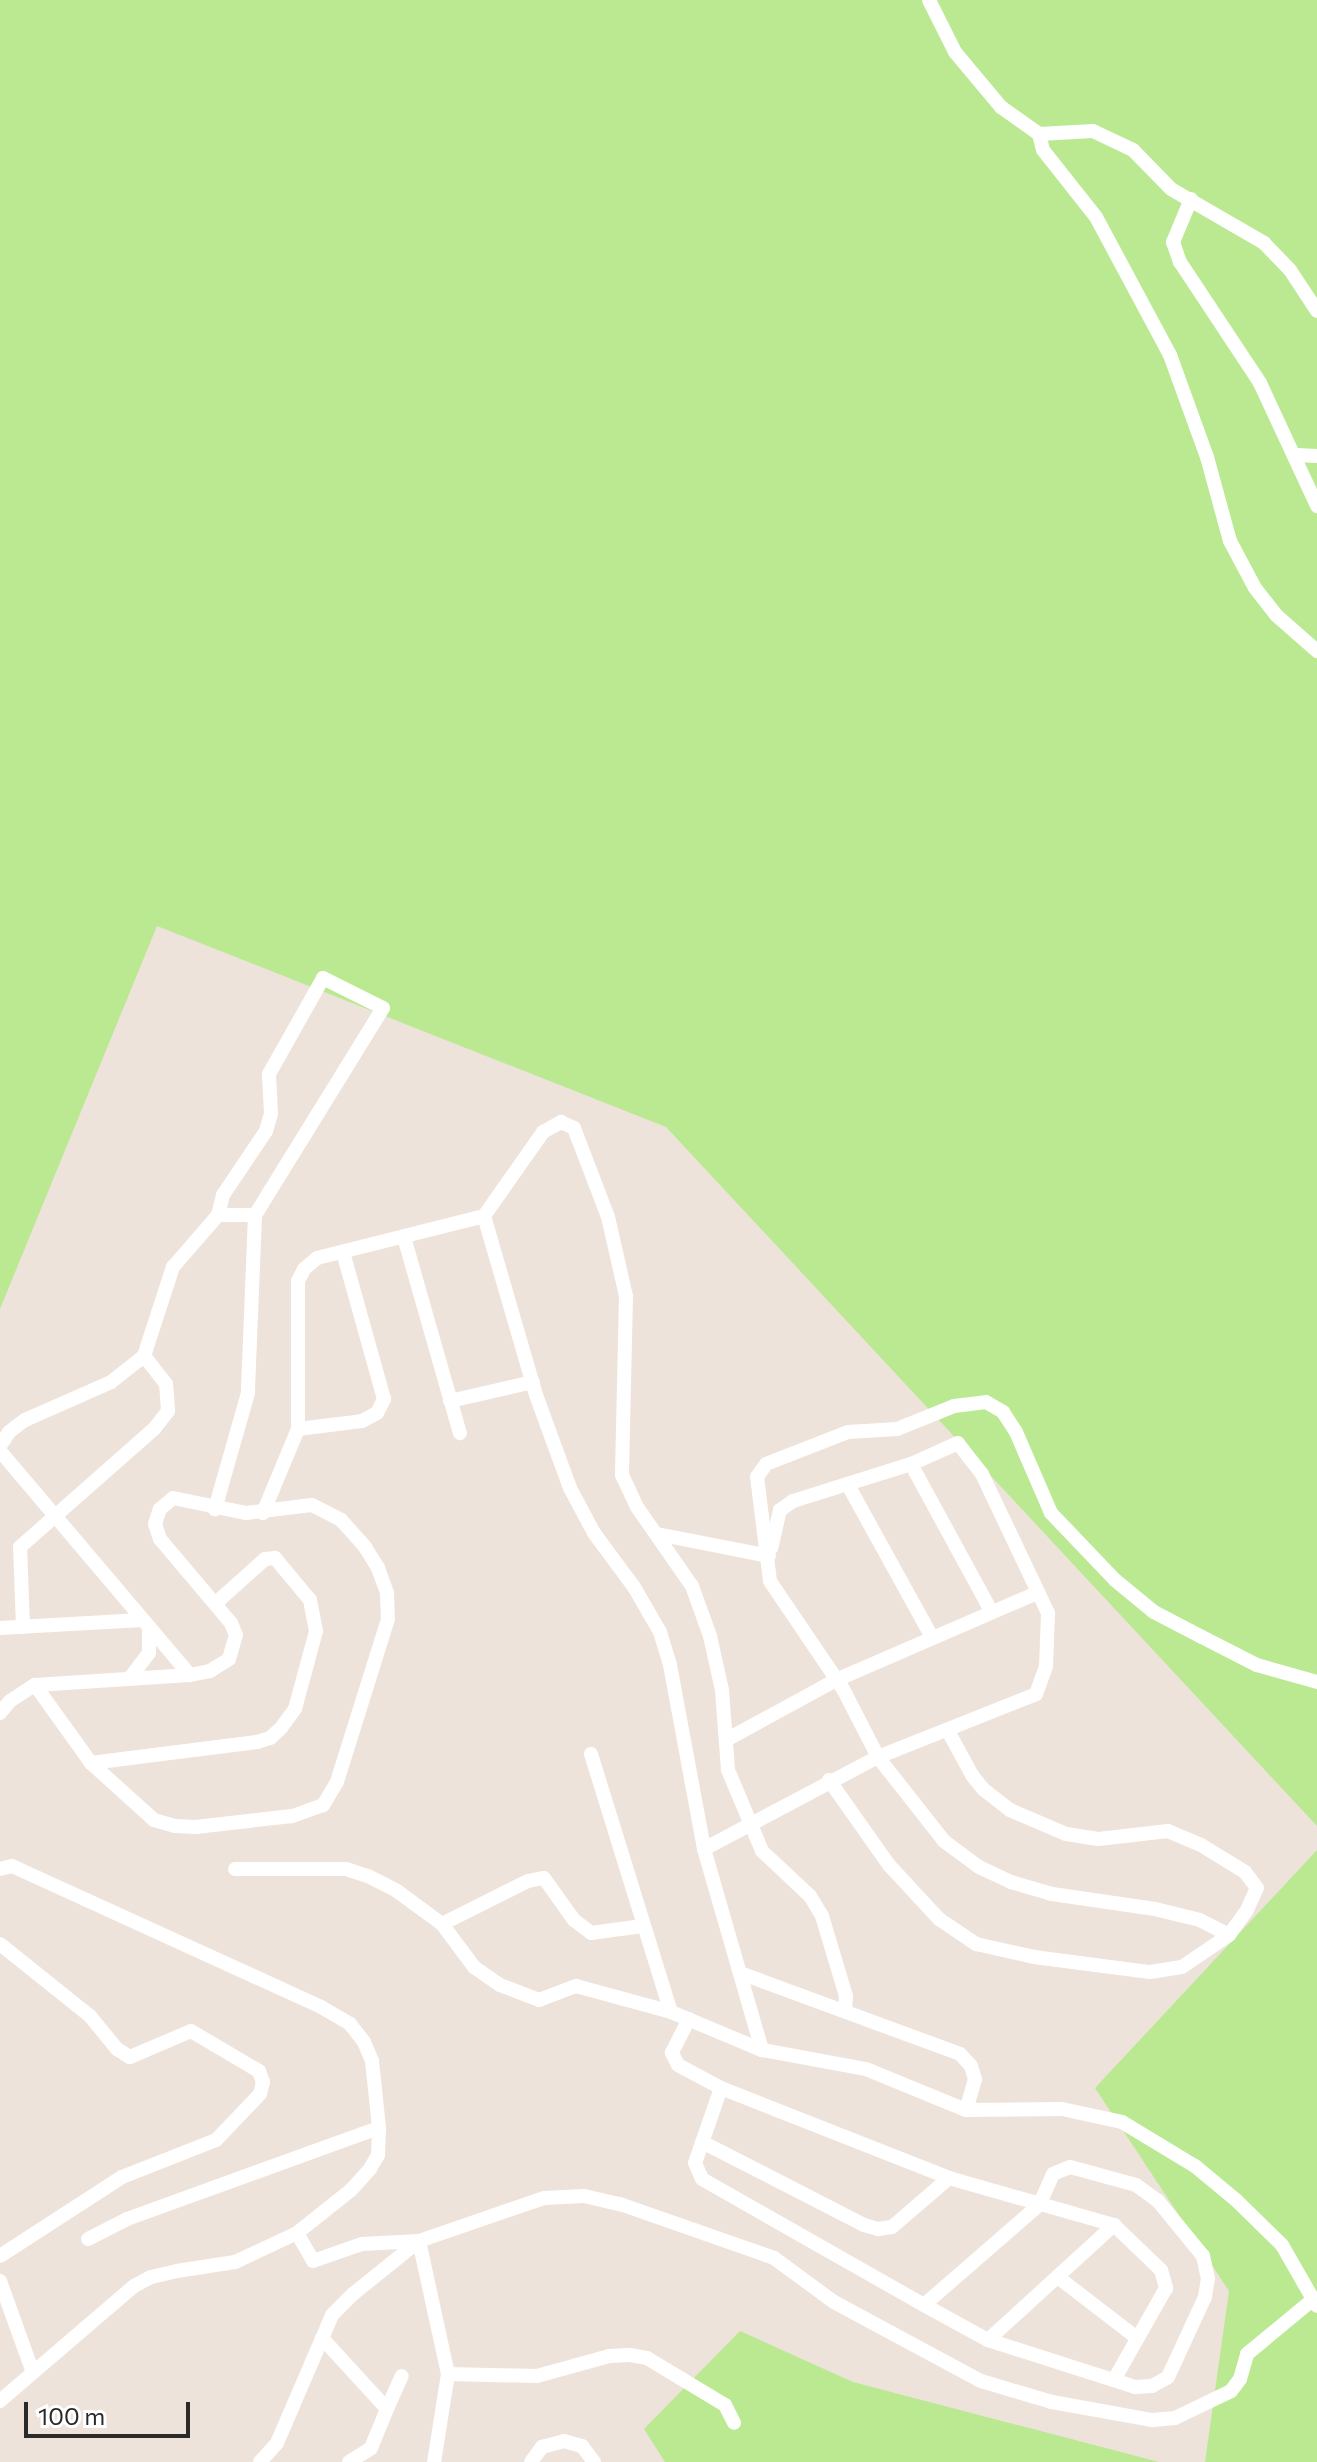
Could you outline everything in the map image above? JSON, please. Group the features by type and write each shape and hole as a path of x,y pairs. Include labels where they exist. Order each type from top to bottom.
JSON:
{"street":[{"path":"929,0 955,52 985,91 1039,134 1043,150 1103,230 1170,355 1207,457 1230,541 1255,588 1276,615 1317,651"},
{"path":"1039,134 1093,131 1133,150 1171,189 1264,243 1290,270 1317,311"},
{"path":"1191,199 1173,242 1180,262 1260,383 1297,455 1317,506"},
{"path":"1297,455 1317,456"},
{"path":"190,1675 0,1448 9,1432 32,1415 111,1382 144,1356 173,1267 218,1215 223,1195 266,1131 271,1114 269,1074 283,1043 323,978 383,1008 255,1215 248,1393 215,1509"},
{"path":"263,1513 298,1429 298,1281 304,1269 317,1258 484,1216 543,1132 561,1122 574,1128 585,1147 608,1217 626,1296 622,1475 637,1507 692,1586 710,1636 722,1690 728,1770 762,1851 817,1906 832,1941 846,1996 845,2011"},
{"path":"218,1215 255,1215"},
{"path":"484,1216 533,1382 570,1488 594,1533 634,1587 660,1632 670,1665 704,1849 762,2050"},
{"path":"404,1237 460,1433"},
{"path":"298,1429 362,1421 377,1413 384,1399 343,1252"},
{"path":"23,1627 20,1547 168,1411 166,1384 144,1356"},
{"path":"450,1401 533,1382"},
{"path":"1229,1935 1200,1920 1155,1909 1052,1894 979,1867 927,1823 878,1757 854,1707 770,1581 757,1477 766,1464 848,1432 897,1429 970,1402 986,1402 1003,1412 1016,1432 1051,1513 1115,1580 1154,1612 1257,1665 1317,1682"},
{"path":"704,1849 829,1780 878,1757 1036,1694 1046,1666 1048,1613 1022,1552 982,1474 958,1443 911,1464 793,1501 780,1510 769,1556"},
{"path":"911,1464 991,1611"},
{"path":"848,1485 932,1637"},
{"path":"0,1713 10,1701 35,1685 190,1675 222,1666 236,1647 236,1635 231,1623 160,1539 155,1524 160,1509 173,1498 215,1509 263,1513 312,1505 341,1520 378,1568 387,1593 388,1619 329,1796 323,1805 292,1816 175,1826 154,1820 91,1763 35,1685"},
{"path":"657,1534 769,1556"},
{"path":"91,1763 257,1742 270,1738 281,1728 295,1709 316,1631 310,1600 275,1558 265,1559 216,1603"},
{"path":"726,1740 836,1680 1037,1593"},
{"path":"0,1628 146,1624"},
{"path":"130,1678 149,1653 146,1624"},
{"path":"829,1780 889,1865 939,1919 976,1944 1034,1957 1150,1972 1182,1967 1229,1935 1257,1888 1245,1872 1201,1845 1168,1831 1098,1839 1038,1825 984,1790 948,1731"},
{"path":"591,1754 671,2012"},
{"path":"0,1869 12,1866 321,2007 350,2024 364,2042 372,2061 379,2128 378,2155 370,2169 351,2190 297,2233 235,2262 151,2277 99,2313 0,2401"},
{"path":"235,1869 346,1869 397,1891 442,1924 474,1967 500,1985 539,2000 576,1986 671,2012 762,2050 866,2069 966,2110 1062,2109 1122,2122 1195,2166 1282,2245 1314,2304 1247,2354 1240,2379 1231,2391 1175,2418 1152,2420 1052,2402 981,2381 834,2302 774,2258 620,2204 584,2196 544,2198 419,2241 362,2244 313,2261 297,2233"},
{"path":"442,1924 528,1881 544,1878 574,1920 591,1933 643,1926"},
{"path":"0,1944 90,2016 117,2049 130,2057 191,2031 259,2071 263,2082 260,2094 216,2140 122,2177 0,2256"},
{"path":"740,1973 960,2054 971,2066 975,2079 966,2110"},
{"path":"689,2019 672,2053 678,2065 721,2088 949,2178 1114,2225 1161,2270 1166,2288 1114,2380"},
{"path":"721,2088 695,2163 702,2179 924,2305 988,2340 1135,2387 1152,2386 1168,2377 1205,2297 1208,2279 1203,2256 1158,2201 1136,2185 1070,2167 1053,2174 1039,2205 924,2305"},
{"path":"88,2239 127,2219 379,2128"},
{"path":"702,2142 864,2225 878,2229 892,2227 949,2178"},
{"path":"988,2340 1114,2225"},
{"path":"260,2462 277,2443 332,2315 419,2241"},
{"path":"419,2241 448,2374 434,2462"},
{"path":"1059,2278 1137,2338"},
{"path":"0,2281 32,2370"},
{"path":"322,2338 387,2409"},
{"path":"448,2374 537,2376 609,2356 630,2355 647,2358 725,2405 734,2423"},
{"path":"349,2462 371,2448 402,2376"},
{"path":"531,2462 542,2447 564,2441 582,2446 597,2461"}],"green space":[{"path":"0,0 1317,0 1317,1826 666,1127 157,926 0,1309"},
{"path":"1317,1850 1317,2462 1205,2462 1229,2291 1095,2088"},
{"path":"740,2331 853,2382 1159,2462 665,2462 644,2429"}]}
